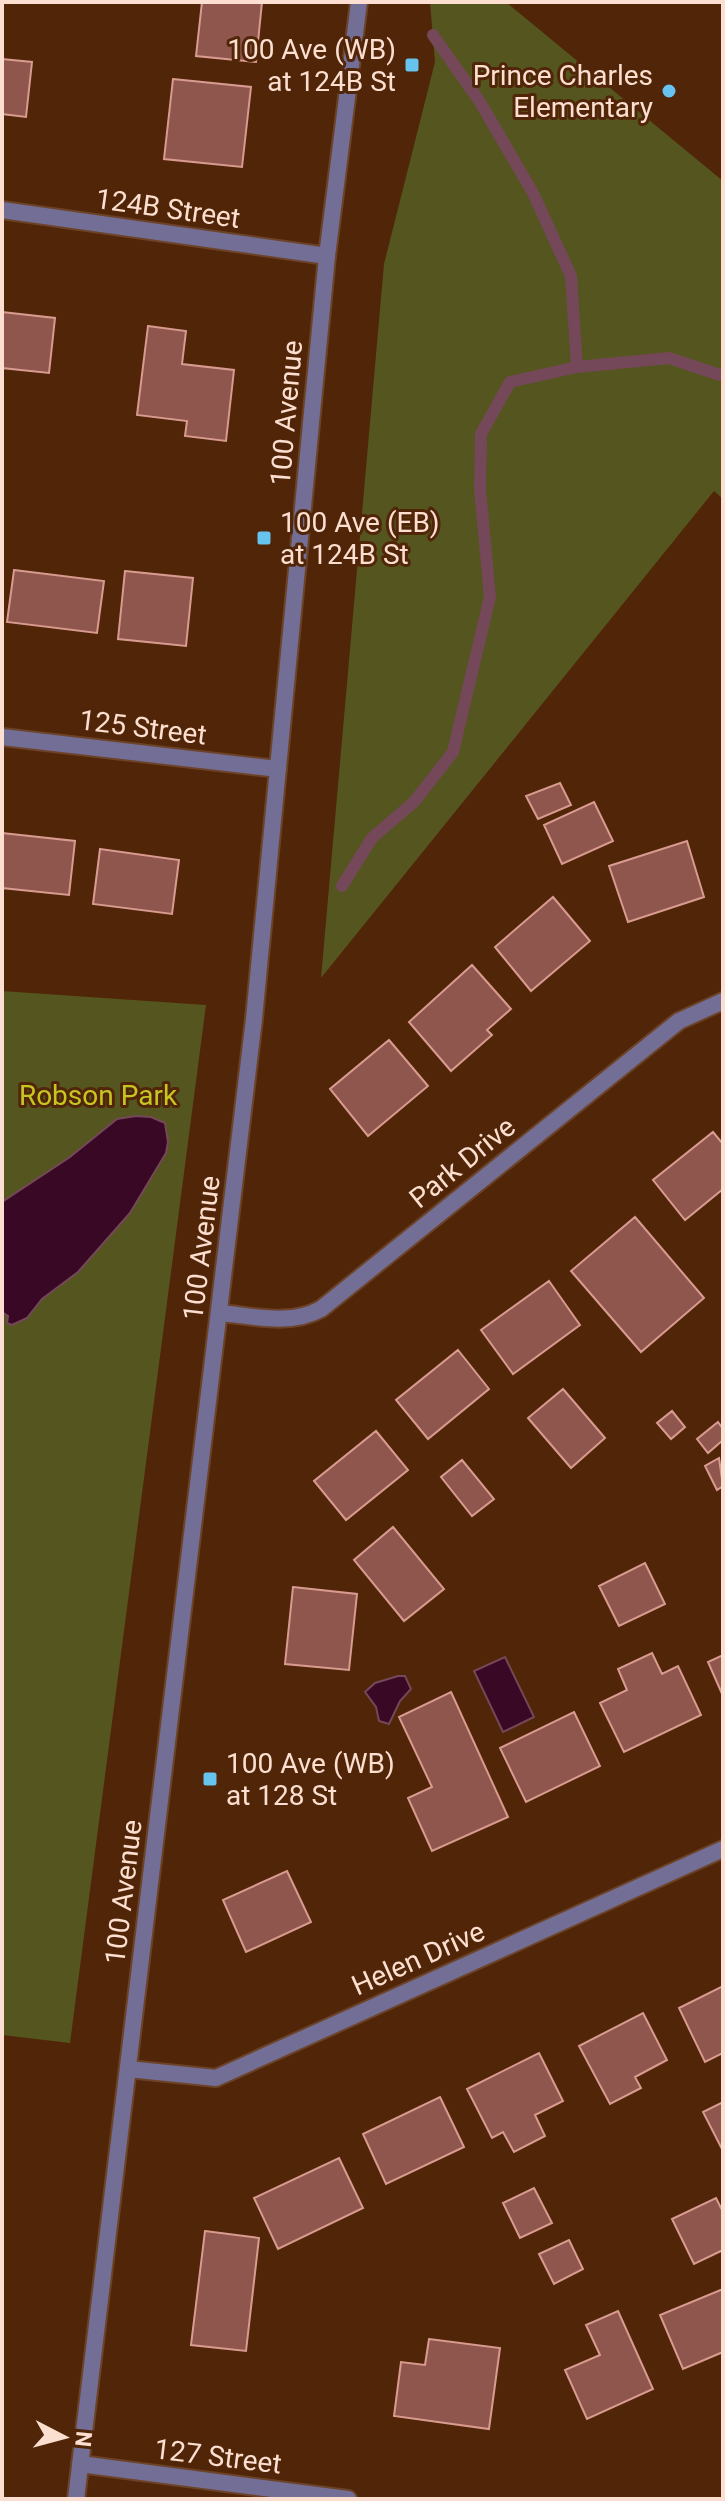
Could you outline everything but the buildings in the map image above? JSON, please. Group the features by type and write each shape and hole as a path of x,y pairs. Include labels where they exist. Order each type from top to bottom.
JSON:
{"street":[{"name":"100 Avenue","path":"76,2499 254,1019 327,256 359,2"},
{"name":"124B Street","path":"2,210 327,256"},
{"name":"125 Street","path":"2,737 278,769"},
{"name":"Park Drive","path":"220,1313 287,1320 303,1319 321,1309 679,1021 723,1001"},
{"name":"Helen Drive","path":"128,2069 216,2078 723,1849"},
{"name":"127 Street","path":"80,2464 348,2499"}],"green space":[{"path":"430,2 506,2 723,181 723,499 714,491 321,978 384,264 435,62"},
{"name":"Robson Park","path":"2,991 206,1005 70,2043 2,2035"}],"shaded area":[{"path":"151,1117 165,1123 168,1142 166,1153 130,1213 78,1272 42,1299 27,1318 12,1325 7,1323 8,1316 2,1312 2,1202 70,1157 117,1119"},
{"path":"505,1657 534,1717 503,1732 474,1671"},
{"path":"405,1676 411,1689 400,1701 389,1724 379,1721 376,1707 365,1692 375,1683"}],"waterway":[{"path":"433,35 480,102 533,193 571,276 577,367"},
{"path":"342,886 372,838 414,802 453,752 490,597 480,489 481,434 510,382 577,367 669,358 723,376"}],"place":[{"name":"100 Ave (WB) at 124B St","path":"412,65"},
{"name":"Prince Charles Elementary","path":"669,91"},
{"name":"100 Ave (EB) at 124B St","path":"264,538"},
{"name":"100 Ave (WB) at 128 St","path":"210,1779"}]}
